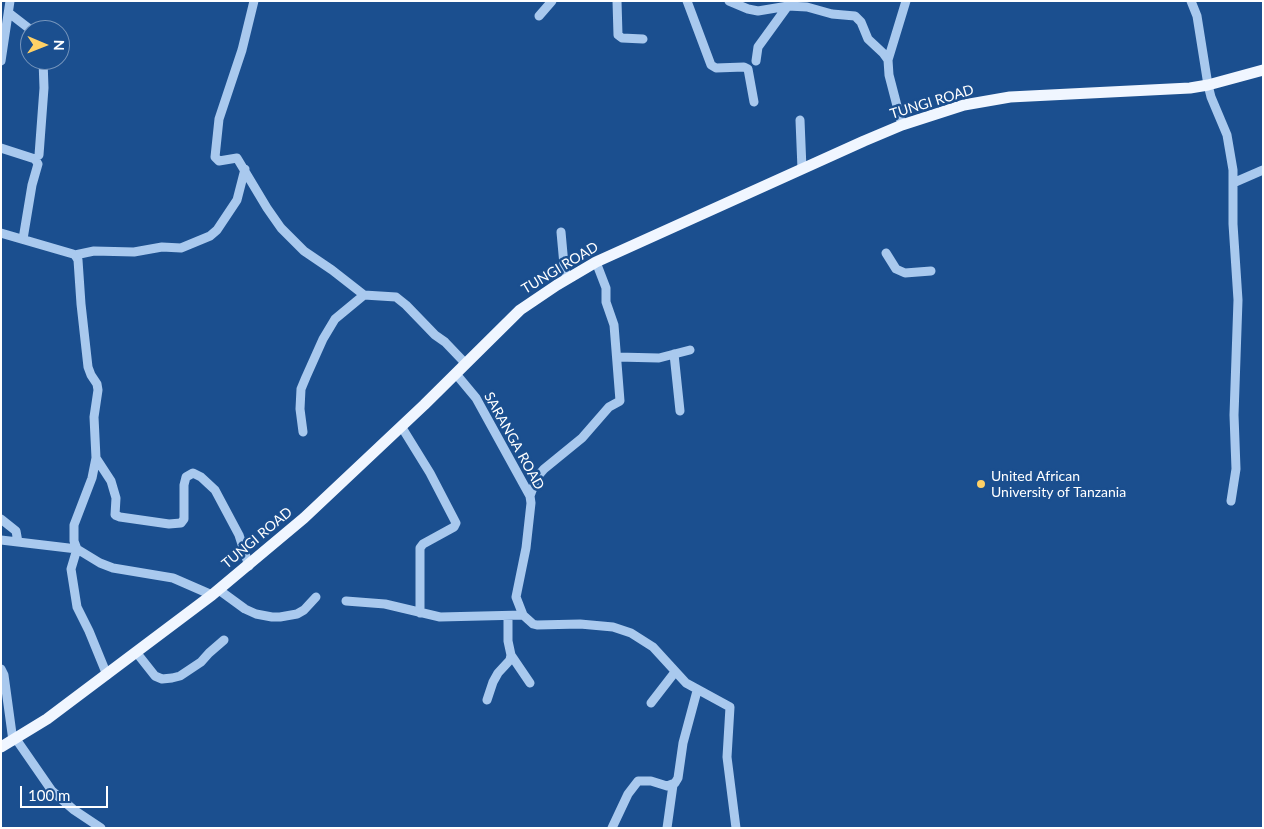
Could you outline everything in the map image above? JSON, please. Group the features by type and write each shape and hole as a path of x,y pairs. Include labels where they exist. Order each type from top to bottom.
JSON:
{"main road":[{"name":"TUNGI ROAD","path":"1,747 47,719 248,566 304,518 456,374 520,310 596,262 764,185 902,125 964,105 1010,97 1167,90 1208,85 1263,70"}],"street":[{"path":"1,61 10,1"},
{"path":"254,1 242,50 219,119 215,150 216,160 237,158 281,228 304,251 364,295 396,297 466,364"},
{"path":"539,16 552,1"},
{"path":"617,1 618,35 622,38 643,39"},
{"path":"687,1 711,65 716,68 744,67 748,69 754,102"},
{"path":"729,1 758,11 788,6 807,7 832,14 855,16 861,22 868,39 888,60"},
{"path":"902,125 889,75 888,60 906,1"},
{"path":"1191,1 1197,16 1208,85 1227,135 1233,170 1233,224 1238,300 1234,416 1236,469 1231,500"},
{"path":"756,61 758,46 788,6"},
{"path":"9,13 20,22"},
{"path":"39,155 44,88 43,70"},
{"path":"800,120 802,169"},
{"path":"1,148 35,160 38,164 32,185 23,239"},
{"path":"1,233 76,255 94,251 134,252 162,247 181,248 210,236 216,230 237,200 245,170"},
{"path":"1233,183 1263,170"},
{"path":"561,232 567,279"},
{"path":"886,253 896,268 905,273 931,271"},
{"path":"76,255 88,367 98,387 94,417 96,458 92,478 74,525 76,549 71,569 77,607 107,675"},
{"path":"530,496 537,477 544,469 577,442 609,407 620,401 614,325 606,302 606,288 596,262"},
{"path":"303,432 300,410 301,389 306,377 335,319 364,295"},
{"path":"617,357 659,358 690,350"},
{"path":"674,354 680,411"},
{"name":"SARANGA ROAD","path":"456,374 476,398 530,496 526,548 516,597 523,615"},
{"path":"401,426 430,472 456,523 454,527 423,544 420,548 420,613"},
{"path":"96,458 111,481 116,498 115,515 120,517 169,524 181,523 184,519 184,485 186,477 193,473 201,477 215,490 239,535 248,566"},
{"path":"1,519 16,531 18,542"},
{"path":"1,540 76,549 113,568 173,578 216,592 256,614 272,617 280,618 297,614 316,598"},
{"path":"346,601 385,604 440,617 523,615 533,624 537,625 580,624 622,630 644,640 653,647 686,683 697,691 730,707 727,757 736,828"},
{"path":"508,616 508,641 511,655 530,683"},
{"path":"136,652 154,676 162,679 172,678 180,676 201,662 224,640"},
{"path":"488,700 493,682 498,673 510,660 511,655"},
{"path":"1,669 4,675 15,740 52,791 74,810 101,828"},
{"path":"651,703 675,672"},
{"path":"667,828 673,785 678,778 683,743 697,691"},
{"path":"612,828 628,794 638,781 651,781 667,786 673,785"}],"place":[{"name":"United African University of Tanzania","path":"981,484"}]}
